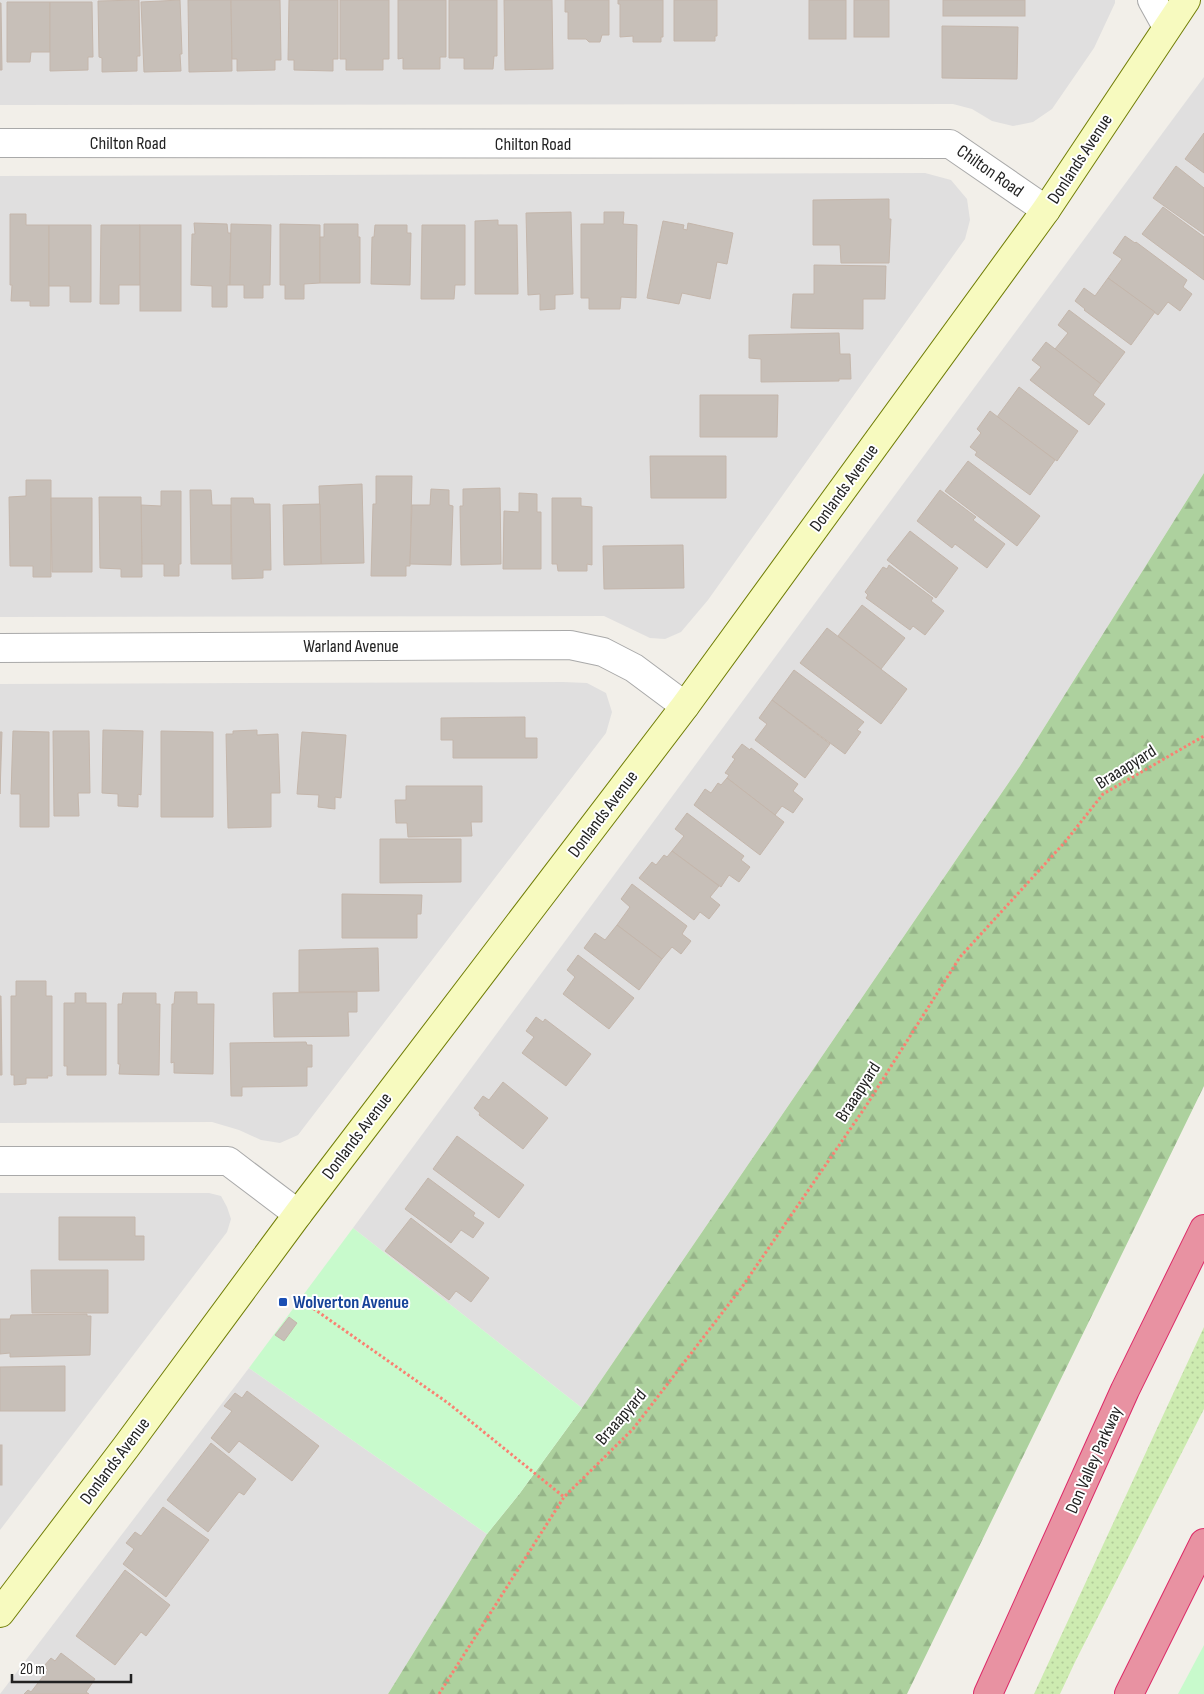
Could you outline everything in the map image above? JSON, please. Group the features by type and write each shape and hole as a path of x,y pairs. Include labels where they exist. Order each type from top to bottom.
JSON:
{"highway":[{"name":"Don Valley Parkway","path":"988,1694 1125,1390 1204,1229"},
{"path":"1129,1694 1204,1543"}],"street":[{"path":"1152,0 1167,28"},
{"name":"Donlands Avenue","path":"0,1613 132,1439 298,1214 685,706 1046,210 1186,0"},
{"name":"Chilton Road","path":"0,143 950,144 1046,210"},
{"name":"Warland Avenue","path":"0,648 570,645 603,652 634,668 685,706"},
{"path":"0,1161 228,1161 298,1214"}],"path":[{"name":"Braaapyard","path":"439,1694 564,1497 632,1429 742,1287 866,1106 960,957 1066,842 1103,794 1204,736"},
{"path":"296,1296 448,1403 564,1497"}],"shaded area":[{"path":"0,0 1115,0 1115,3 1094,48 1052,109 1033,122 1013,126 992,121 972,109 953,104 0,105"},
{"path":"1204,77 1204,473 1020,766 582,1408 353,1228"},
{"path":"925,173 951,180 967,199 970,220 965,239 708,600 681,632 665,639 650,638 604,616 0,617 0,176"},
{"path":"587,683 606,693 612,712 606,733 298,1135 280,1143 261,1140 239,1130 212,1122 0,1123 0,684"},
{"path":"0,1193 209,1193 221,1196 231,1219 227,1232 0,1530"},
{"path":"249,1368 487,1534 388,1694 0,1694"}],"green space":[{"path":"1204,473 1204,1086 907,1694 388,1694 487,1534 520,1493 582,1408 1020,766"},
{"path":"353,1228 582,1408 520,1493 487,1534 249,1368"},
{"path":"1204,1327 1204,1409 1060,1694 1034,1694"},
{"path":"1204,1645 1204,1694 1178,1694"}],"building":[{"path":"139,0 140,56 137,56 137,71 102,72 102,58 99,57 98,1"},
{"path":"180,0 181,71 144,72 141,2"},
{"path":"188,0 231,0 232,71 189,72"},
{"path":"231,0 280,0 281,60 275,60 275,70 237,71 237,59 232,59"},
{"path":"289,0 338,0 338,59 333,59 333,71 294,70 294,60 288,60"},
{"path":"340,0 389,0 389,59 383,59 383,70 346,70 346,59 340,59"},
{"path":"398,0 446,0 446,57 440,57 440,69 403,69 403,58 398,59"},
{"path":"449,0 497,0 497,56 494,56 493,69 464,69 464,58 449,58"},
{"path":"504,0 552,0 553,69 505,70"},
{"path":"565,0 609,0 609,35 602,35 600,42 589,42 586,39 568,39 568,12 565,12"},
{"path":"618,0 663,0 663,37 661,37 661,42 633,42 633,36 620,37 620,4 618,4"},
{"path":"674,0 717,0 717,36 715,36 715,41 674,41"},
{"path":"809,0 846,0 846,39 809,39"},
{"path":"854,0 889,0 889,37 854,37"},
{"path":"943,0 1025,0 1025,16 943,16"},
{"path":"7,2 50,2 50,52 31,52 30,62 7,62"},
{"path":"50,2 92,2 93,57 88,57 88,70 50,71"},
{"path":"1,3 2,70 0,70"},
{"path":"942,26 1018,27 1017,79 942,78"},
{"path":"1204,133 1204,173 1185,159"},
{"path":"1176,166 1204,188 1204,234 1153,198"},
{"path":"889,199 889,219 891,219 889,263 841,263 840,245 813,245 813,200"},
{"path":"1163,207 1204,237 1204,280 1142,234"},
{"path":"571,212 573,294 555,295 555,309 540,310 540,294 528,295 526,213"},
{"path":"604,212 624,212 623,224 637,225 636,298 621,297 620,309 589,309 589,298 581,298 581,224 604,224"},
{"path":"10,214 26,214 26,225 49,225 49,306 30,306 30,301 11,301"},
{"path":"498,220 498,225 517,225 518,294 475,294 475,221"},
{"path":"663,221 684,225 683,229 687,230 688,223 733,233 727,264 717,262 710,299 682,293 679,304 647,298"},
{"path":"194,223 227,224 228,233 231,233 230,285 227,285 227,307 212,307 212,286 191,285 192,234 195,234"},
{"path":"231,224 271,225 270,285 263,285 263,298 244,298 244,285 230,285"},
{"path":"280,224 320,225 320,283 304,284 304,299 285,299 285,285 280,285"},
{"path":"324,224 358,224 358,237 360,237 360,283 320,283 320,237 324,237"},
{"path":"49,225 91,225 91,302 70,302 70,286 49,286"},
{"path":"101,225 140,225 140,285 119,285 119,304 100,304"},
{"path":"140,225 181,225 181,311 140,311"},
{"path":"375,225 407,225 407,233 411,233 410,285 371,284 372,237 374,237"},
{"path":"422,225 465,225 465,285 455,285 454,299 421,299"},
{"path":"1125,236 1187,280 1183,287 1192,294 1180,311 1168,302 1158,315 1108,278 1122,259 1113,253"},
{"path":"814,265 886,266 885,299 863,299 863,329 791,328 793,294 814,294"},
{"path":"1108,278 1155,312 1131,345 1084,310 1075,301 1084,288 1095,296"},
{"path":"1069,310 1125,352 1101,384 1055,349 1068,333 1058,325"},
{"path":"839,333 840,354 850,354 851,379 839,379 839,381 761,382 761,359 749,358 749,335"},
{"path":"1046,342 1101,384 1093,395 1105,404 1089,425 1030,380 1041,367 1032,360"},
{"path":"1019,387 1078,431 1057,461 997,417"},
{"path":"700,395 778,395 777,437 700,437"},
{"path":"990,411 1055,460 1030,495 975,455 977,452 970,447 981,433 977,429"},
{"path":"650,456 726,456 726,498 651,498"},
{"path":"968,461 1040,516 1017,546 945,491"},
{"path":"376,476 412,476 410,566 406,566 406,576 371,576 373,504 376,504"},
{"path":"26,480 51,480 51,577 33,577 33,566 10,566 9,497 26,496"},
{"path":"362,484 364,563 321,564 319,486"},
{"path":"500,488 501,564 461,565 460,506 463,506 463,489"},
{"path":"431,489 449,490 449,505 453,506 451,565 410,564 412,505 430,505"},
{"path":"190,490 211,490 212,505 231,505 231,564 191,564"},
{"path":"940,490 976,517 973,520 1005,544 987,568 955,544 952,548 917,521"},
{"path":"161,491 181,491 181,564 179,564 179,576 164,576 164,564 142,564 141,505 161,506"},
{"path":"519,493 537,494 537,512 541,512 541,569 503,569 504,511 519,512"},
{"path":"99,497 141,497 142,577 121,577 121,569 100,568"},
{"path":"51,498 92,498 92,572 52,572"},
{"path":"231,498 253,498 254,504 270,504 271,570 263,570 263,578 232,579"},
{"path":"552,498 581,498 581,506 592,507 592,565 587,564 587,571 558,571 557,564 552,564"},
{"path":"320,504 321,564 284,565 283,505"},
{"path":"910,531 958,568 936,598 887,560"},
{"path":"683,545 684,588 604,589 603,546"},
{"path":"889,565 933,598 931,601 944,611 925,635 913,626 910,630 866,598 868,595 865,592 883,567 887,569"},
{"path":"862,605 905,638 881,669 838,636"},
{"path":"827,628 907,689 881,724 800,663"},
{"path":"794,670 864,722 857,730 861,732 845,754 772,700"},
{"path":"772,700 830,744 805,778 755,740 767,724 759,718"},
{"path":"525,717 525,738 537,738 537,758 453,758 453,740 441,740 441,718"},
{"path":"103,730 143,731 141,795 138,794 138,807 118,806 118,794 102,793"},
{"path":"257,730 257,735 278,734 280,793 271,793 271,827 228,828 226,734 233,734 233,731"},
{"path":"13,731 49,732 49,827 20,827 20,794 11,794"},
{"path":"53,731 89,731 90,793 78,793 79,816 54,816"},
{"path":"161,731 213,732 213,817 161,817"},
{"path":"0,732 2,732 0,794"},
{"path":"302,732 346,735 341,798 335,797 335,809 318,807 319,795 297,794"},
{"path":"742,744 750,750 751,748 798,784 793,791 803,799 793,813 782,806 775,815 727,778 729,775 725,773 735,759 732,757"},
{"path":"727,778 784,822 760,855 694,805 705,789 711,793 718,783 721,785"},
{"path":"406,786 482,786 482,822 471,822 472,836 408,837 407,823 396,823 395,800 406,800"},
{"path":"687,813 744,856 741,860 750,867 739,882 729,875 721,887 672,851 684,836 675,829"},
{"path":"380,839 461,839 461,882 380,883"},
{"path":"672,851 719,886 710,897 720,905 709,919 700,912 694,920 639,878 652,862 656,865 664,855 667,857"},
{"path":"632,884 687,926 682,934 691,941 681,954 672,947 662,959 617,925 630,907 621,899"},
{"path":"342,894 422,895 421,914 417,914 417,938 342,938"},
{"path":"617,925 662,959 639,990 584,948 595,933 605,940"},
{"path":"378,948 379,991 299,992 299,950"},
{"path":"578,955 634,998 609,1029 563,994 575,977 567,970"},
{"path":"16,981 46,981 46,996 52,996 52,1076 47,1076 48,1078 26,1078 26,1084 14,1085 14,1075 11,1075 11,996 16,996"},
{"path":"175,992 197,992 197,1004 214,1004 213,1074 174,1073 174,1062 171,1063 172,1004 174,1004"},
{"path":"357,992 357,1012 348,1012 349,1036 274,1037 273,993"},
{"path":"75,993 86,993 86,1003 106,1003 106,1075 67,1075 67,1066 64,1066 64,1003 75,1003"},
{"path":"123,993 156,993 156,1004 160,1004 159,1075 119,1074 118,1004 122,1004"},
{"path":"1,996 2,1075 0,1075"},
{"path":"536,1017 543,1022 545,1019 591,1054 566,1086 522,1053 534,1037 526,1031"},
{"path":"306,1042 307,1045 312,1045 312,1067 307,1067 307,1086 242,1087 242,1096 231,1096 230,1043"},
{"path":"503,1082 548,1118 523,1149 479,1115 480,1113 474,1108 483,1096 489,1100"},
{"path":"457,1136 524,1185 499,1218 433,1169"},
{"path":"428,1178 475,1213 473,1216 484,1223 473,1238 461,1230 451,1243 405,1209"},
{"path":"59,1217 135,1217 135,1236 144,1236 144,1260 59,1260"},
{"path":"411,1218 489,1278 471,1302 456,1291 449,1300 385,1251"},
{"path":"31,1270 108,1270 108,1313 32,1313"},
{"path":"87,1314 87,1316 91,1316 90,1355 10,1357 10,1353 0,1354 0,1319 10,1319 11,1315"},
{"path":"289,1317 297,1323 284,1341 275,1335"},
{"path":"65,1366 65,1411 0,1411 0,1367"},
{"path":"247,1391 319,1446 292,1481 239,1441 229,1453 211,1438 232,1411 224,1406 235,1393 242,1398"},
{"path":"211,1443 256,1479 244,1495 239,1492 208,1532 167,1500"},
{"path":"0,1445 2,1445 2,1485 0,1485"},
{"path":"163,1507 209,1540 166,1597 123,1564 134,1549 126,1543 135,1532 141,1536"},
{"path":"125,1570 170,1605 146,1636 141,1632 115,1665 76,1636"},
{"path":"61,1653 95,1679 86,1692 89,1694 24,1694 28,1690 31,1692 48,1670 44,1666 51,1658 55,1661"}],"place":[{"name":"Wolverton Avenue","path":"283,1302"}]}
